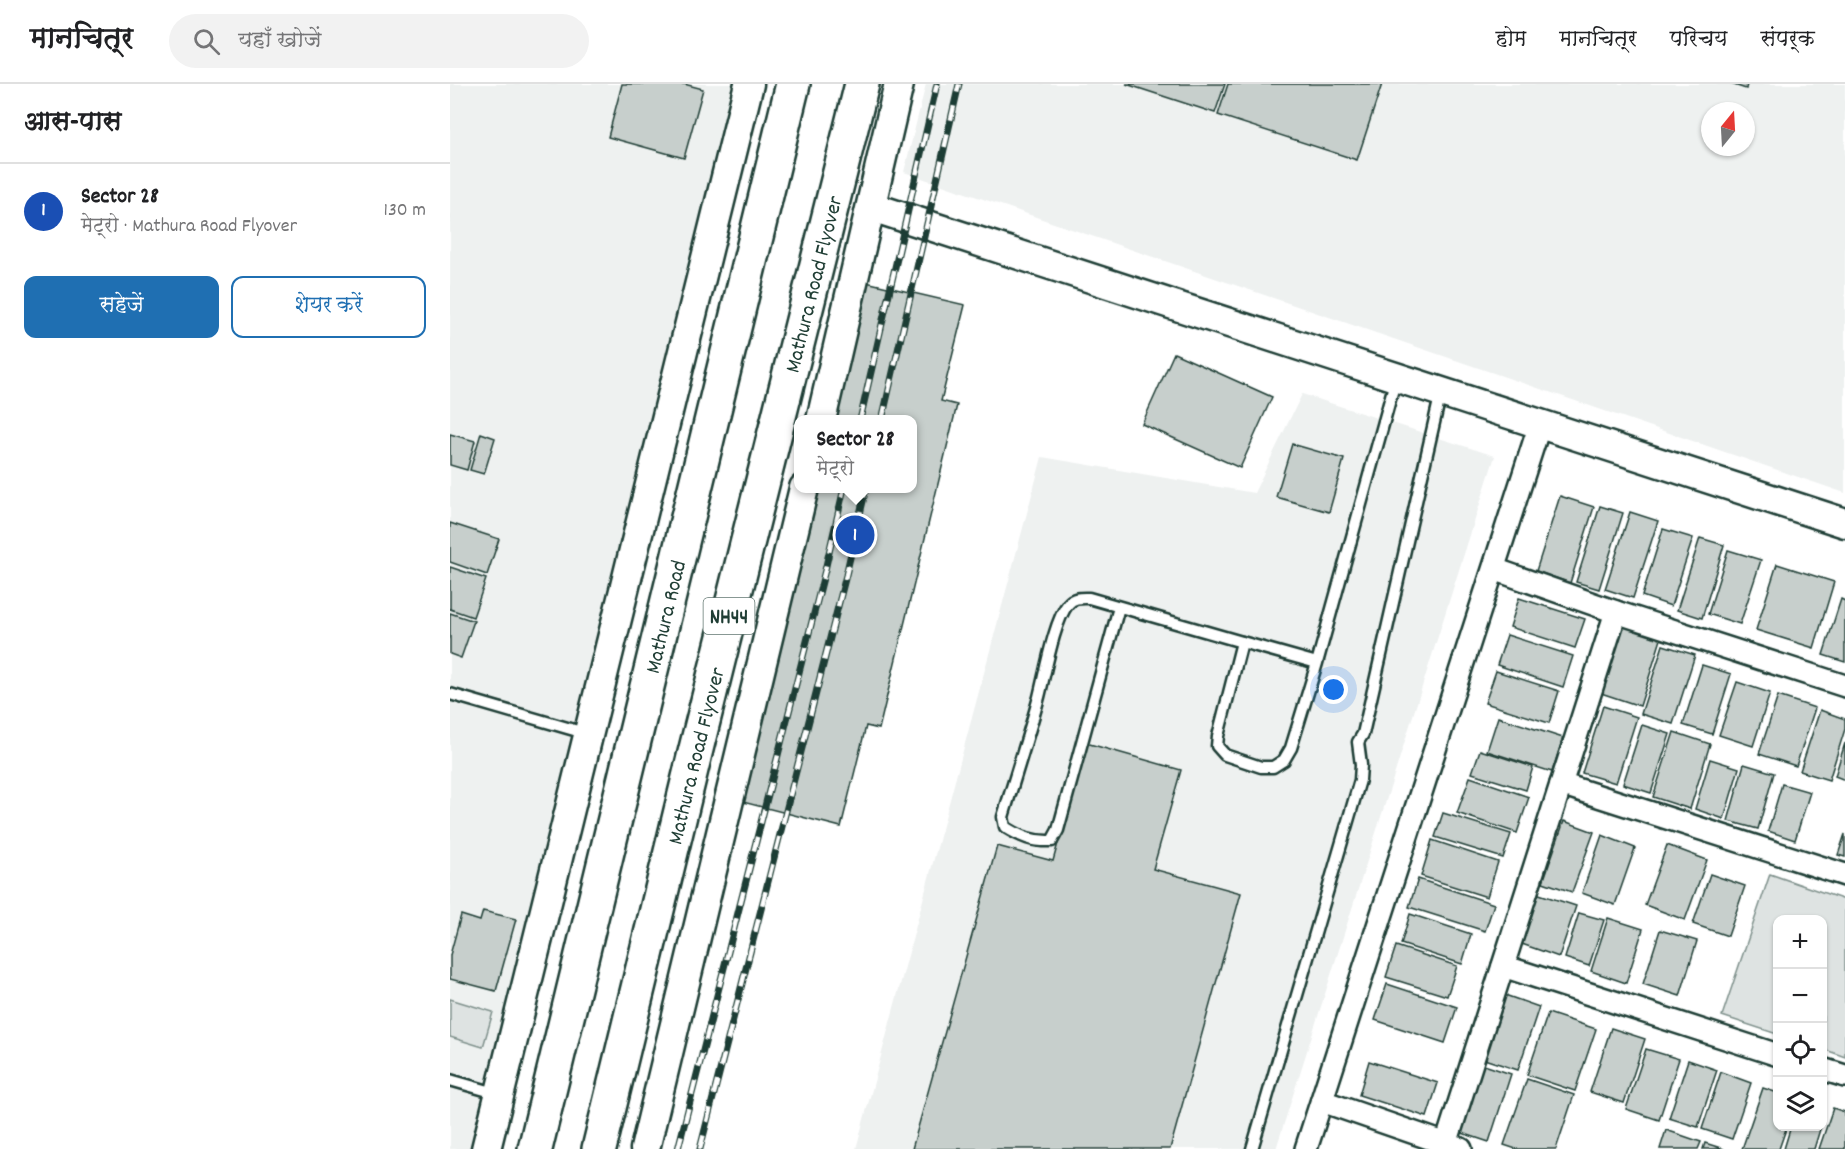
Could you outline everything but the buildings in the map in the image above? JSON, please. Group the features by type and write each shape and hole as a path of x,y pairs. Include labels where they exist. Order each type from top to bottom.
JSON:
{"highway":[{"name":"Mathura Road","path":"535,1149 794,84"},
{"name":"Mathura Road Flyover","path":"599,1149 862,84"}],"main road":[{"path":"486,1149 749,84"},
{"path":"821,415 872,207 899,84"},
{"path":"872,207 1845,523"},
{"path":"645,1149 803,493"}],"street":[{"path":"1306,1149 1540,424"},
{"path":"1494,569 1616,612 1845,686"},
{"path":"1322,1101 1454,1147 1503,966 1616,612"},
{"path":"1562,784 1845,875"},
{"path":"1503,966 1773,1053"},
{"path":"1827,1071 1845,1076"}],"lane":[{"path":"1242,642 1217,746 1225,755 1261,767 1273,767 1284,760 1291,748 1317,663 1396,377"},
{"path":"1252,1149 1360,780 1358,742 1363,734 1442,392"},
{"path":"1119,607 1058,830 1052,841 1039,842 1022,837 1005,827 1003,817 1064,610 1076,598 1089,598 1317,663"},
{"path":"450,694 588,734"},
{"path":"450,1080 500,1094"}],"shaded area":[{"path":"450,84 757,84 495,1149 450,1149"},
{"path":"926,84 1845,84 1845,493 904,172"},
{"path":"1302,394 1495,456 1276,1149 856,1149 1042,457 1254,493"},
{"path":"1770,874 1845,900 1845,1057 1827,1050 1827,915 1773,915 1773,1033 1722,1016"},
{"path":"450,999 493,1012 483,1047 450,1037"}],"railway":[{"path":"861,415 937,84"},
{"path":"883,415 959,84"},
{"path":"678,1149 843,493"},
{"path":"700,1149 865,493"}],"place":[{"name":"Sector 28","path":"855,535"}]}
